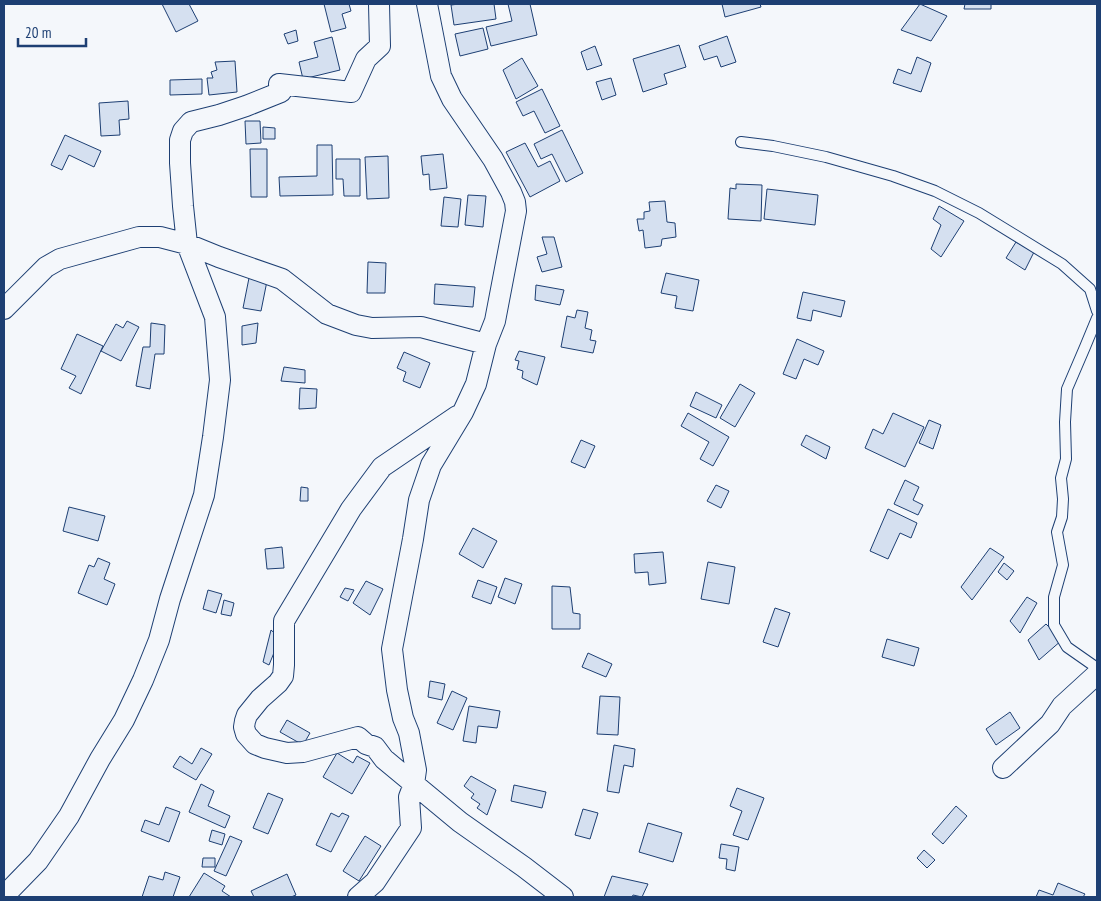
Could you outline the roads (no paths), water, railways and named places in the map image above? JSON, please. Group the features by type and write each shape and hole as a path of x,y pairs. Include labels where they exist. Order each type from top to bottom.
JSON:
{"street":[{"path":"4,896 38,860 70,816 100,759 124,720 159,640 170,599 204,495 220,380 215,317 187,244 180,163 180,140 183,131 191,122 246,106 281,92 279,84 351,92 366,60 380,46 379,4"},
{"path":"358,897 375,882 410,828 409,797 414,784 416,770 397,690 392,649 419,500 431,465 463,412 476,384 486,344 495,321 516,211 515,202 493,159 452,99 440,76 427,4"},
{"path":"4,309 46,267 60,259 138,237 160,237 187,244 282,279 327,314 356,326 372,328 421,327 486,344"},
{"path":"463,412 382,466 352,509 284,621 283,676 278,684 247,715 244,727 246,734 255,744 287,753 302,752 358,737 366,744 375,747 384,758 460,822 563,897"},
{"path":"1003,768 1050,724 1062,706 1097,674"}],"lane":[{"path":"741,142 773,146 826,157 893,176 935,191 979,213 1062,264 1090,289 1097,311"},
{"path":"1097,318 1067,388 1065,422 1066,459 1061,478 1062,517 1057,532 1063,565 1054,598 1054,626 1067,646 1097,668"}]}
